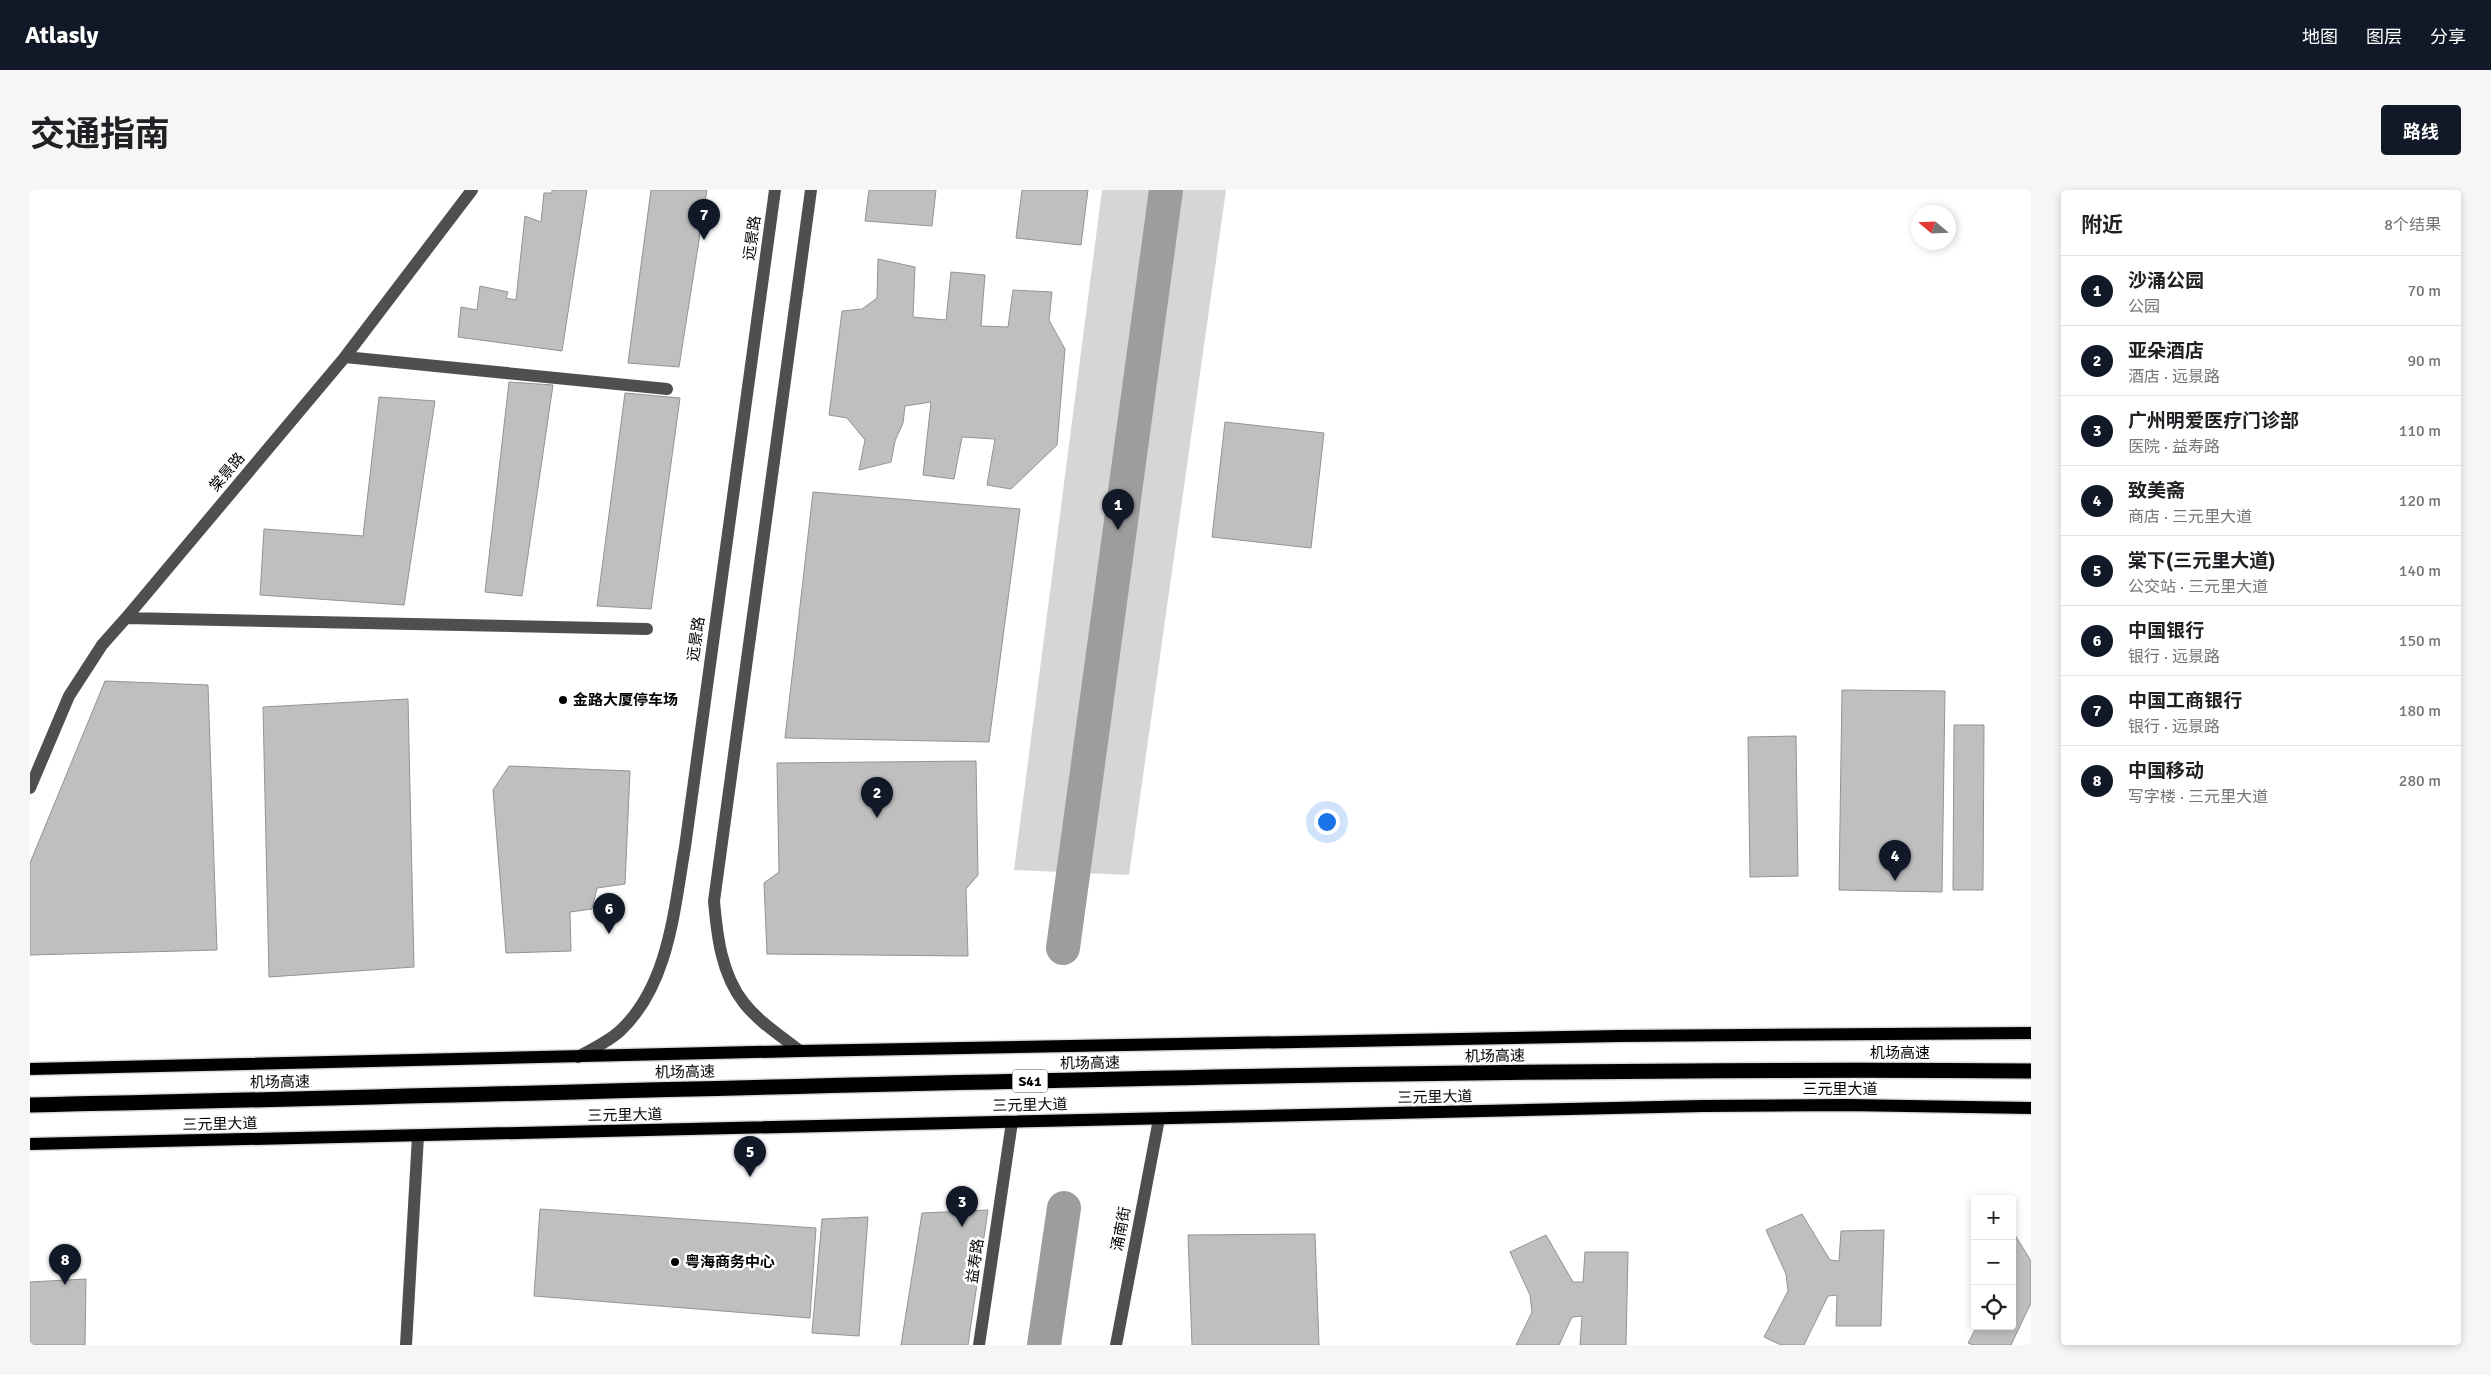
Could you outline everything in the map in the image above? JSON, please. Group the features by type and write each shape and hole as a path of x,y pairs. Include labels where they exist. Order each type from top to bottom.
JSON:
{"highway":[{"name":"机场高速","path":"30,1105 1249,1077 1686,1071 2031,1071"}],"main road":[{"path":"30,1069 800,1051 1620,1036 2031,1033"},
{"name":"三元里大道","path":"30,1144 1722,1106 2031,1108"}],"street":[{"name":"棠景路","path":"30,788 69,696 102,645 345,357 472,190"},
{"name":"远景路","path":"578,1057 604,1043 620,1031 634,1015 646,997 660,969 666,944 685,847 775,190"},
{"path":"800,1051 760,1020 743,1002 726,970 717,938 714,901 811,190"},
{"path":"345,357 667,388"},
{"path":"126,618 647,629"},
{"name":"涌南街","path":"1116,1345 1159,1119"},
{"name":"益寿路","path":"979,1345 1012,1122"},
{"path":"406,1345 418,1136"}],"shaded area":[{"path":"1102,190 1226,190 1129,875 1014,870"}],"building":[{"path":"552,190 587,190 562,351 458,337 461,307 477,310 480,286 508,292 506,298 516,300 525,216 541,222 544,193 552,193"},
{"path":"651,190 707,190 679,367 628,363"},
{"path":"869,190 936,190 932,226 865,221"},
{"path":"1022,190 1088,190 1081,245 1016,238"},
{"path":"878,259 915,267 913,317 946,320 951,272 985,275 981,326 1008,327 1013,290 1052,292 1049,320 1065,349 1057,445 1011,489 987,485 995,439 962,437 954,479 923,475 931,402 905,406 903,423 895,441 891,462 859,470 865,440 847,418 829,415 842,311 862,309 877,298"},
{"path":"509,382 553,385 522,596 485,592"},
{"path":"625,393 680,398 651,609 597,606"},
{"path":"379,397 435,401 404,605 260,595 264,529 363,536"},
{"path":"1225,422 1324,433 1311,548 1212,537"},
{"path":"813,492 1020,509 989,742 785,738"},
{"path":"105,681 208,685 217,950 30,955 30,863"},
{"path":"1842,690 1945,691 1942,892 1839,890"},
{"path":"408,699 414,967 269,977 263,707"},
{"path":"1954,725 1984,725 1983,890 1953,890"},
{"path":"1796,736 1798,876 1750,877 1748,737"},
{"path":"976,761 978,875 966,889 968,956 767,954 764,883 779,872 777,763"},
{"path":"509,766 630,771 625,884 597,888 592,909 570,912 571,951 506,953 493,790"},
{"name":"粤海商务中心","path":"540,1209 816,1228 810,1318 534,1296"},
{"path":"988,1210 968,1345 901,1345 922,1213"},
{"path":"1802,1214 1830,1260 1839,1261 1841,1231 1884,1230 1881,1326 1836,1326 1837,1295 1828,1296 1804,1345 1781,1345 1764,1337 1788,1291 1786,1274 1766,1230"},
{"path":"868,1217 859,1336 812,1333 822,1219"},
{"path":"1315,1234 1319,1345 1192,1345 1188,1235"},
{"path":"1546,1235 1573,1282 1583,1282 1585,1252 1628,1252 1626,1345 1580,1345 1582,1316 1572,1317 1559,1345 1516,1345 1532,1312 1530,1295 1510,1252"},
{"path":"2016,1237 2031,1261 2031,1303 2011,1345 1973,1345 1968,1343 1975,1330 2016,1330"},
{"path":"86,1279 85,1345 30,1345 30,1282"}],"waterway":[{"path":"1063,948 1166,190"},
{"path":"1044,1345 1064,1208"}],"place":[{"name":"中国工商银行","path":"704,240"},
{"name":"沙涌公园","path":"1118,530"},
{"name":"金路大厦停车场","path":"563,700"},
{"name":"亚朵酒店","path":"877,818"},
{"name":"致美斋","path":"1895,881"},
{"name":"中国银行","path":"609,934"},
{"name":"棠下(三元里大道)","path":"750,1177"},
{"name":"广州明爱医疗门诊部","path":"962,1227"},
{"name":"粤海商务中心","path":"675,1262"},
{"name":"中国移动","path":"65,1285"}]}
